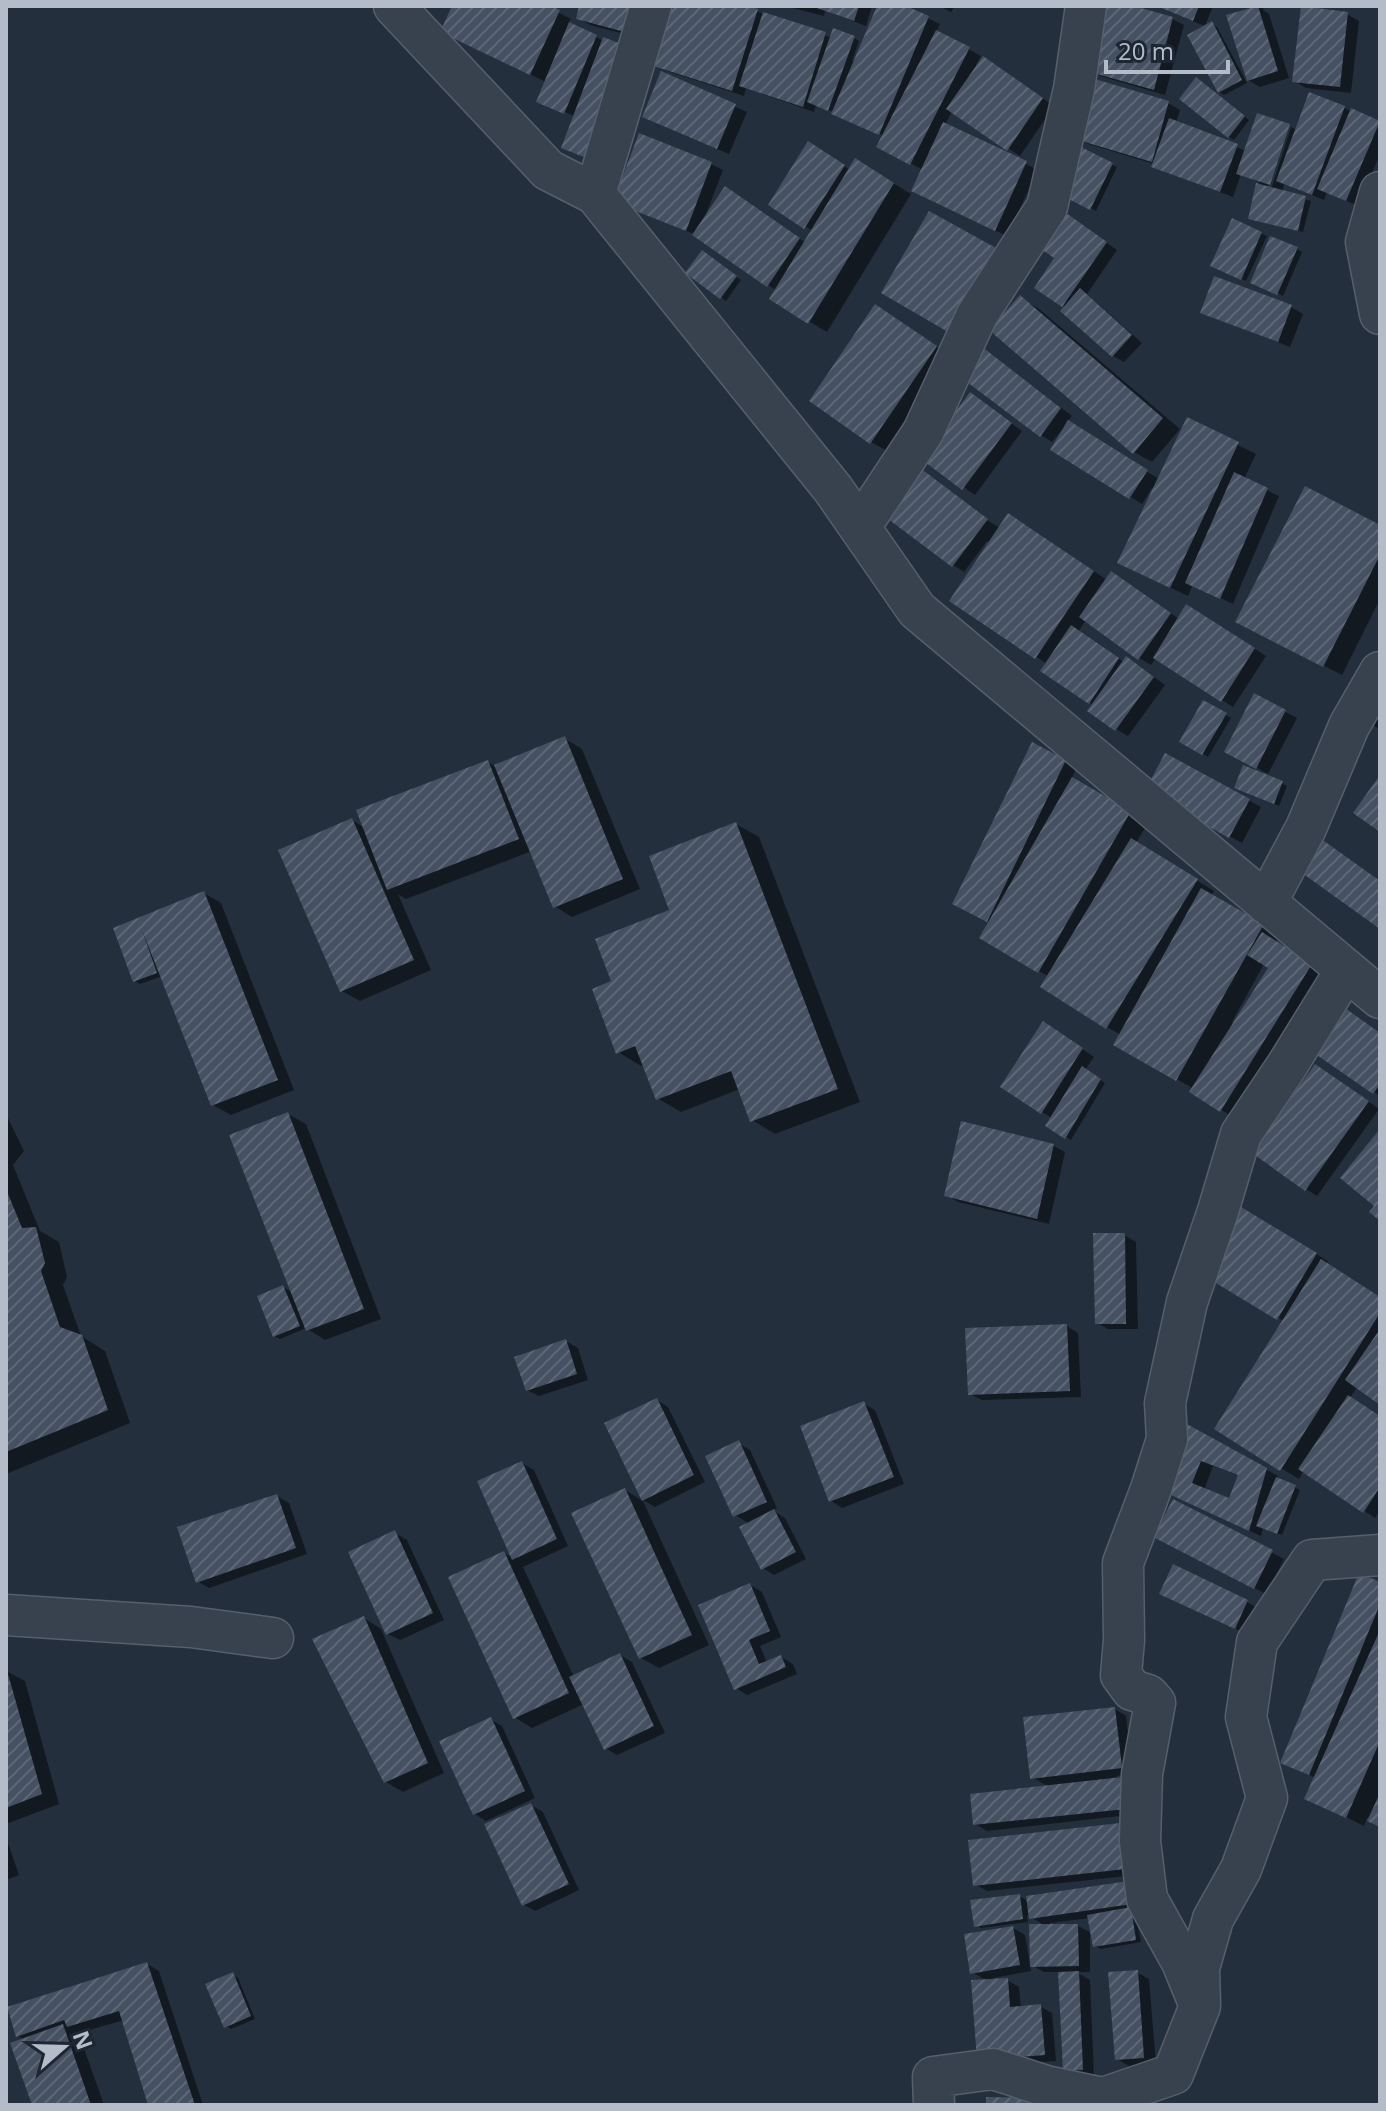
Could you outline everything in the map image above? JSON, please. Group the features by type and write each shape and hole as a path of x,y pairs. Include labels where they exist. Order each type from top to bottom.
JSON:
{"street":[{"path":"394,6 548,170 595,194 833,489 917,610 1380,998"},
{"path":"595,194 651,6"},
{"path":"860,527 923,432 977,315 1047,207 1074,89 1086,6"},
{"path":"1380,192 1366,242 1380,314"},
{"path":"1266,903 1306,828 1349,726 1380,672"},
{"path":"1200,2006 1182,1962 1147,1899 1140,1841 1142,1774 1155,1703 1148,1695 1132,1690 1121,1675 1123,1563 1167,1439 1165,1403 1187,1302 1241,1134 1346,970"},
{"path":"934,2105 933,2077 993,2069 1046,2086 1114,2101 1173,2074 1200,2006 1199,1968 1213,1919 1241,1869 1267,1798 1246,1717 1257,1642 1312,1560 1380,1555"},
{"path":"6,1615 191,1627 273,1638"}],"building":[{"path":"452,6 551,6 560,10 530,75 440,32"},
{"path":"579,6 643,6 636,35 576,19"},
{"path":"669,6 748,6 758,9 732,91 650,65"},
{"path":"811,6 859,6 854,21"},
{"path":"877,6 906,6 929,16 879,135 831,114"},
{"path":"1103,6 1134,6 1173,17 1154,90 1086,71"},
{"path":"1156,6 1199,6 1193,21"},
{"path":"1258,6 1278,71 1247,81 1226,15"},
{"path":"1301,6 1348,12 1340,87 1292,82"},
{"path":"763,12 826,32 803,107 739,86"},
{"path":"1212,21 1242,80 1218,93 1187,35"},
{"path":"569,22 597,35 564,114 536,102"},
{"path":"833,28 855,36 828,111 807,102"},
{"path":"936,30 970,47 910,165 876,147"},
{"path":"603,37 637,50 594,161 561,148"},
{"path":"983,56 1043,98 1007,151 946,109"},
{"path":"661,71 736,104 717,149 642,117"},
{"path":"1088,77 1169,101 1152,162 1071,138"},
{"path":"1196,77 1245,116 1228,138 1179,99"},
{"path":"1309,92 1345,106 1312,195 1276,181"},
{"path":"1351,108 1380,121 1346,201 1317,189"},
{"path":"1257,113 1290,124 1270,185 1236,174"},
{"path":"1169,118 1238,144 1220,192 1151,167"},
{"path":"943,122 1027,161 995,231 911,191"},
{"path":"639,133 712,162 686,231 613,202"},
{"path":"808,141 845,165 804,229 768,205"},
{"path":"1081,147 1113,163 1090,210 1059,194"},
{"path":"855,158 894,183 808,324 769,299"},
{"path":"1256,183 1306,196 1298,231 1248,219"},
{"path":"725,186 800,238 767,287 692,235"},
{"path":"1059,208 1107,242 1062,307 1034,288 1054,258 1034,244"},
{"path":"929,211 996,248 948,332 881,293"},
{"path":"1232,218 1262,232 1241,280 1210,266"},
{"path":"1270,236 1298,247 1277,295 1250,283"},
{"path":"702,250 737,276 720,299 685,273"},
{"path":"1214,276 1292,305 1278,342 1200,313"},
{"path":"1080,288 1132,335 1112,357 1060,311"},
{"path":"1020,295 1163,418 1133,454 989,330"},
{"path":"875,304 937,346 870,444 809,401"},
{"path":"981,346 1061,408 1040,437 959,376"},
{"path":"970,392 1012,423 962,490 921,459"},
{"path":"1187,417 1239,442 1170,588 1117,563"},
{"path":"1068,420 1148,470 1129,499 1050,450"},
{"path":"916,465 988,519 952,567 880,513"},
{"path":"1234,472 1268,488 1220,599 1185,583"},
{"path":"1305,486 1380,525 1380,555 1323,667 1235,622"},
{"path":"1008,513 1094,571 1035,659 949,601"},
{"path":"1111,571 1171,613 1138,660 1079,617"},
{"path":"1186,604 1255,648 1221,702 1153,658"},
{"path":"1071,625 1119,658 1089,704 1040,671"},
{"path":"1126,656 1154,677 1115,731 1087,711"},
{"path":"1254,693 1286,710 1256,769 1224,752"},
{"path":"1203,700 1227,713 1202,755 1179,742"},
{"path":"565,736 623,879 553,908 494,765"},
{"path":"1032,742 1066,760 987,922 952,904"},
{"path":"1165,753 1250,799 1229,838 1145,791"},
{"path":"488,760 519,839 387,890 356,810"},
{"path":"1243,765 1283,781 1274,804 1234,788"},
{"path":"1380,775 1380,832 1353,813"},
{"path":"1072,777 1131,811 1038,973 979,938"},
{"path":"352,818 414,960 340,992 278,850"},
{"path":"736,822 838,1089 750,1122 731,1071 656,1100 635,1046 616,1054 592,989 611,981 595,939 669,910 649,856"},
{"path":"1317,836 1380,881 1380,929 1295,868"},
{"path":"1131,838 1198,879 1106,1029 1040,987"},
{"path":"1201,888 1264,924 1176,1081 1113,1045"},
{"path":"204,891 278,1080 211,1106 142,930 157,973 133,982 113,928"},
{"path":"1262,932 1312,964 1220,1112 1189,1092 1268,968 1247,955"},
{"path":"1345,1008 1380,1033 1380,1084 1373,1094 1314,1053"},
{"path":"1043,1021 1083,1048 1041,1114 1000,1087"},
{"path":"1315,1064 1369,1101 1305,1191 1252,1153"},
{"path":"1082,1066 1101,1079 1065,1139 1045,1126"},
{"path":"288,1112 364,1309 306,1331 229,1135"},
{"path":"961,1121 1054,1144 1037,1219 944,1196"},
{"path":"1380,1129 1380,1221 1369,1212 1374,1206 1340,1178"},
{"path":"6,1189 22,1228 36,1227 45,1263 41,1271 60,1327 82,1335 108,1410 6,1452"},
{"path":"1241,1207 1317,1253 1277,1320 1201,1274"},
{"path":"1093,1233 1125,1233 1126,1324 1095,1324"},
{"path":"1321,1259 1380,1297 1380,1313 1280,1471 1214,1429"},
{"path":"283,1285 300,1326 273,1337 257,1296"},
{"path":"1067,1324 1070,1391 968,1395 965,1328"},
{"path":"1380,1329 1380,1405 1345,1380"},
{"path":"566,1339 577,1374 526,1391 514,1357"},
{"path":"1348,1395 1380,1416 1380,1487 1363,1513 1298,1469"},
{"path":"657,1398 694,1475 642,1501 604,1423"},
{"path":"864,1401 894,1477 829,1502 800,1426"},
{"path":"1185,1423 1267,1468 1249,1531 1171,1495","holes":["1201,1461 1238,1475 1229,1498 1192,1483"]},
{"path":"739,1440 767,1502 733,1517 705,1456"},
{"path":"522,1461 557,1539 512,1560 477,1481"},
{"path":"1276,1477 1296,1485 1277,1534 1256,1526"},
{"path":"625,1488 692,1635 639,1659 571,1513"},
{"path":"277,1494 296,1548 196,1583 177,1527"},
{"path":"1173,1499 1273,1550 1254,1589 1153,1537"},
{"path":"774,1509 796,1552 761,1570 739,1527"},
{"path":"395,1530 433,1613 386,1635 348,1552"},
{"path":"504,1551 569,1693 513,1719 448,1577"},
{"path":"1173,1564 1248,1600 1235,1629 1159,1594"},
{"path":"1359,1573 1380,1582 1380,1604 1309,1775 1280,1763"},
{"path":"750,1583 770,1631 749,1640 759,1664 781,1655 786,1667 734,1690 698,1605"},
{"path":"364,1616 428,1763 384,1783 312,1639"},
{"path":"1380,1630 1380,1741 1346,1818 1304,1799"},
{"path":"620,1653 654,1726 604,1750 569,1677"},
{"path":"6,1667 42,1794 6,1808"},
{"path":"1115,1707 1122,1768 1030,1779 1023,1717"},
{"path":"491,1717 525,1791 473,1815 439,1741"},
{"path":"1122,1777 1126,1809 973,1825 970,1794"},
{"path":"1380,1793 1380,1827 1367,1821"},
{"path":"531,1803 569,1884 522,1906 484,1824"},
{"path":"1129,1822 1134,1868 973,1886 968,1840"},
{"path":"1129,1881 1132,1904 1029,1919 1026,1896"},
{"path":"1020,1894 1023,1919 974,1927 970,1900"},
{"path":"1131,1907 1136,1940 1093,1947 1087,1915"},
{"path":"1029,1924 1078,1924 1079,1966 1030,1967"},
{"path":"1013,1926 1020,1965 970,1974 964,1934"},
{"path":"147,1962 195,2105 148,2105 119,2011 67,2027 64,2020 16,2037 7,2007"},
{"path":"1138,1970 1144,2058 1115,2060 1108,1972"},
{"path":"1079,1971 1083,2070 1063,2071 1058,1972"},
{"path":"233,1972 251,2016 224,2028 205,1984"},
{"path":"1008,1978 1010,2007 1041,2004 1045,2055 977,2060 971,1980"},
{"path":"63,2024 91,2105 32,2105 10,2043"},
{"path":"986,2097 1044,2098 1044,2105 986,2105"}]}
